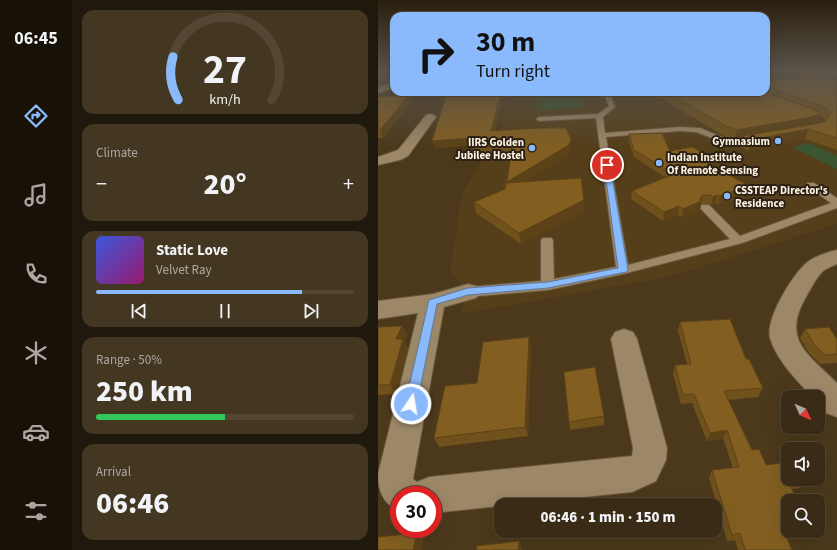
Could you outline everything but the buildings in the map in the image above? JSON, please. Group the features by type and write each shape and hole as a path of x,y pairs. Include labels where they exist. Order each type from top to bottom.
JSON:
{"street":[{"path":"378,161 395,157 403,153 430,117"},
{"path":"837,256 816,266 804,281 788,307 783,322 783,337 794,358 837,403"},
{"path":"378,310 433,302 468,292"},
{"path":"397,486 395,476 433,302"},
{"path":"442,494 632,474 644,469 649,460 650,448 624,339"}],"lane":[{"path":"539,119 600,116 612,107 608,96"},
{"path":"600,116 599,120 623,270"},
{"path":"602,135 679,129 696,130 728,142 744,142 770,137"},
{"path":"811,184 837,203"},
{"path":"468,292 548,285 623,270 738,240 837,203"},
{"path":"705,207 738,240"},
{"path":"547,240 548,285"}],"shaded area":[{"name":"Indian Institute Of Remote Sensing","path":"507,96 837,96 837,224 668,277 460,314 468,292 450,272 462,194 499,132"}],"green space":[{"path":"537,96 581,96 584,108 537,110"},
{"path":"809,143 837,156 837,169 792,147"}],"place":[{"name":"Gymnasium","path":"778,141"},
{"name":"IIRS Golden Jubilee Hostel","path":"532,148"},
{"name":"Indian Institute Of Remote Sensing","path":"659,163"},
{"name":"CSSTEAP Director's Residence","path":"727,196"}],"route":[{"path":"411,404 433,302 468,292 548,285 623,270 607,165"}]}
